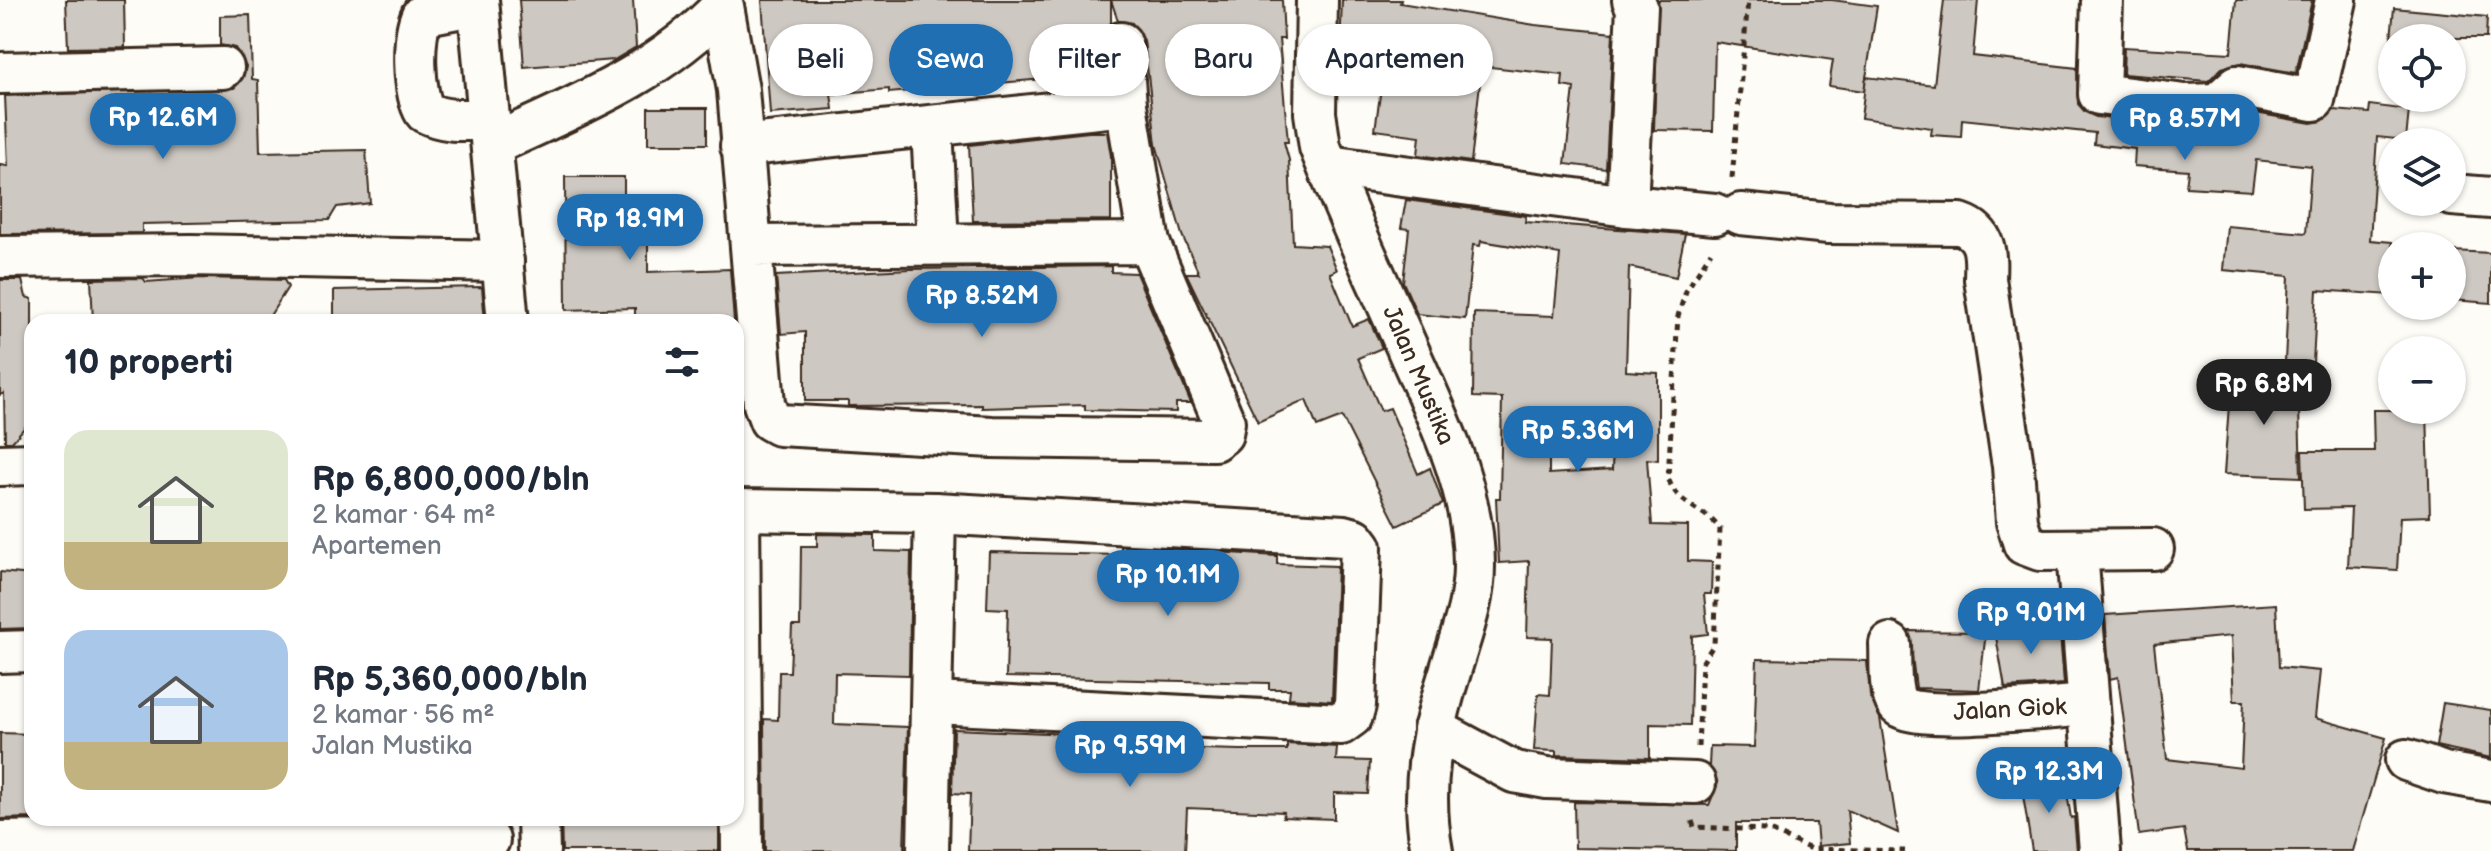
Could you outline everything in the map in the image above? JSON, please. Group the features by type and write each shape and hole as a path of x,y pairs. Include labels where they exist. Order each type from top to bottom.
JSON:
{"street":[{"name":"Jalan Mustika","path":"1317,0 1315,113 1328,166 1449,442 1471,517 1474,569 1471,602 1434,729 1427,768 1426,805 1432,851"},
{"path":"1627,206 1637,7 1633,0"},
{"path":"2102,0 2099,94 2185,105 2217,104 2237,86 2314,100 2336,0"},
{"path":"507,314 491,132 478,2 422,15 415,30 417,94 425,112 436,118 491,132 657,65 714,13 738,90 764,404 770,420 779,425 992,437 1214,440 1222,434 1224,422 1149,243 1125,96"},
{"path":"0,73 223,68"},
{"path":"741,146 1126,105"},
{"path":"932,128 938,243"},
{"path":"1328,166 1627,206 1726,216 1829,223 1960,224 1974,229 1981,238 1986,257 1985,279 2013,466 2019,532 2024,544 2040,550 2153,549"},
{"path":"2466,196 2491,198"},
{"path":"752,246 1149,243"},
{"path":"0,257 191,255 503,261"},
{"path":"0,465 24,464"},
{"path":"744,510 935,513 1344,536 1355,539 1361,547 1355,705 1352,716 1341,724 934,703"},
{"path":"928,851 934,703 935,513"},
{"path":"2077,551 2087,705"},
{"name":"Jalan Giok","path":"1890,644 1892,685 1897,704 1905,711 1966,712 2087,705 2100,851"},
{"path":"0,652 24,651"},
{"path":"1434,729 1514,772 1547,778 1695,783"},
{"path":"2406,760 2444,773 2491,781"},
{"path":"538,826 539,851"},
{"path":"742,826 742,851"},
{"path":"0,842 348,836 489,840"}],"path":[{"path":"1748,0 1726,216 1686,291 1678,316 1668,477 1671,491 1692,510 1713,519 1720,529 1714,644 1702,663 1694,827 1768,830 1811,849 1905,851"}],"building":[{"path":"66,0 124,0 125,47 68,48"},
{"path":"519,0 633,0 636,47 614,60 524,67"},
{"path":"762,0 1111,0 1110,24 1029,24 1029,80 1013,82 1013,24 889,24 889,89 873,90 873,24 768,24 768,86"},
{"path":"1111,0 1282,0 1284,39 1281,39 1281,24 1165,24 1165,96 1281,96 1281,62 1293,244 1327,246 1337,270 1330,273 1352,326 1369,319 1382,348 1358,358 1381,411 1390,408 1418,474 1430,468 1443,504 1397,526 1342,417 1317,427 1306,400 1258,422 1186,273 1199,273 1182,235 1156,144 1149,83 1149,24 1118,21"},
{"path":"1342,0 1401,0 1400,3 1535,25 1613,33 1606,169 1565,164 1574,88 1562,86 1563,75 1493,67 1493,24 1341,24"},
{"path":"1658,0 1832,0 1877,6 1864,91 1829,86 1833,60 1715,42 1713,131 1654,130"},
{"path":"1944,0 1978,0 1973,56 2077,68 2078,104 2096,117 2186,128 2219,127 2244,111 2311,123 2322,121 2334,110 2369,113 2370,105 2378,106 2378,112 2409,112 2407,128 2378,128 2370,240 2378,241 2378,294 2317,290 2313,363 2285,362 2289,276 2223,270 2227,226 2306,233 2311,166 2256,160 2252,191 2186,187 2188,170 2134,166 2135,149 2094,144 2095,133 1962,119 1961,137 1931,135 1932,128 1861,118 1866,77 1934,85"},
{"path":"2236,0 2312,0 2296,73 2240,63 2222,68 2208,81 2123,74 2124,47 2231,53"},
{"path":"2394,8 2487,17 2486,38 2466,38 2466,24 2392,24"},
{"path":"250,15 252,79 258,80 260,152 366,150 370,203 337,207 329,220 142,224 142,233 0,234 0,165 8,166 5,96 234,88 243,78 246,67 235,48 220,45 220,16"},
{"path":"769,96 831,96 833,109 770,114"},
{"path":"1380,96 1479,96 1471,162 1418,155 1420,136 1375,130"},
{"path":"648,108 707,108 707,144 648,144"},
{"path":"1107,132 1111,156 1111,220 973,221 969,145"},
{"path":"565,177 624,177 624,209 648,209 648,272 730,269 733,314 635,314 635,308 566,310"},
{"path":"1406,200 1526,216 1525,222 1685,234 1676,277 1629,267 1626,371 1658,373 1658,460 1647,459 1652,525 1688,526 1688,561 1712,562 1711,594 1704,594 1708,634 1692,636 1690,725 1650,724 1650,758 1557,755 1557,751 1534,750 1538,694 1550,695 1552,638 1527,637 1529,561 1499,563 1496,498 1500,498 1502,398 1473,397 1474,313 1554,316 1560,254 1481,241 1480,246 1473,245 1465,319 1417,314 1403,282 1409,229 1401,228","holes":["1549,414 1614,417 1612,470 1549,474"]},
{"path":"2466,252 2491,253 2491,303 2466,301"},
{"path":"1111,266 1111,272 1136,273 1191,403 1176,403 1176,412 1085,410 1085,405 982,408 982,405 848,406 848,401 805,401 805,332 781,334 776,276 910,269"},
{"path":"143,278 146,282 201,278 284,280 288,287 271,314 93,314 91,279"},
{"path":"0,280 22,280 26,297 32,299 32,314 24,314 24,428 12,442 5,442 4,393 0,395"},
{"path":"482,287 484,314 334,314 334,290"},
{"path":"2298,375 2301,477 2224,474 2231,377"},
{"path":"2373,410 2378,410 2378,424 2427,424 2430,516 2400,517 2397,570 2348,567 2351,508 2304,509 2302,451 2374,451"},
{"path":"817,534 875,535 875,551 911,552 909,675 835,673 834,724 908,727 904,851 765,851 764,719 778,720 779,672 790,672 792,626 800,626 801,546 817,546"},
{"path":"1121,546 1277,556 1277,564 1337,566 1332,701 1289,698 1290,689 1269,689 1269,683 1006,677 1008,609 987,608 989,552 1121,555"},
{"path":"0,572 24,574 24,628 0,629"},
{"path":"2276,604 2279,667 2320,671 2315,718 2386,738 2353,851 2188,851 2184,829 2139,835 2118,677 2110,679 2105,615","holes":["2231,636 2234,701 2244,701 2241,768 2167,759 2154,644"]},
{"path":"2059,622 2064,684 2005,688 1995,631"},
{"path":"1909,631 1986,632 1979,690 1916,688"},
{"path":"1757,659 1867,661 1870,696 1880,718 1898,833 1847,810 1850,843 1818,846 1816,823 1736,823 1736,851 1575,848 1574,802 1709,805 1718,783 1709,766 1710,746 1754,747"},
{"path":"2443,703 2491,710 2491,758 2436,746"},
{"path":"954,729 1091,735 1091,746 1240,750 1287,750 1287,744 1337,747 1336,760 1370,761 1368,794 1334,793 1334,819 1283,817 1284,812 1187,808 1185,851 968,851 970,794 952,793"},
{"path":"0,733 24,734 24,818 0,819"},
{"path":"2064,775 2071,818 2074,817 2077,851 2032,851 2021,783"},
{"path":"561,826 719,826 719,851 562,851"}]}
